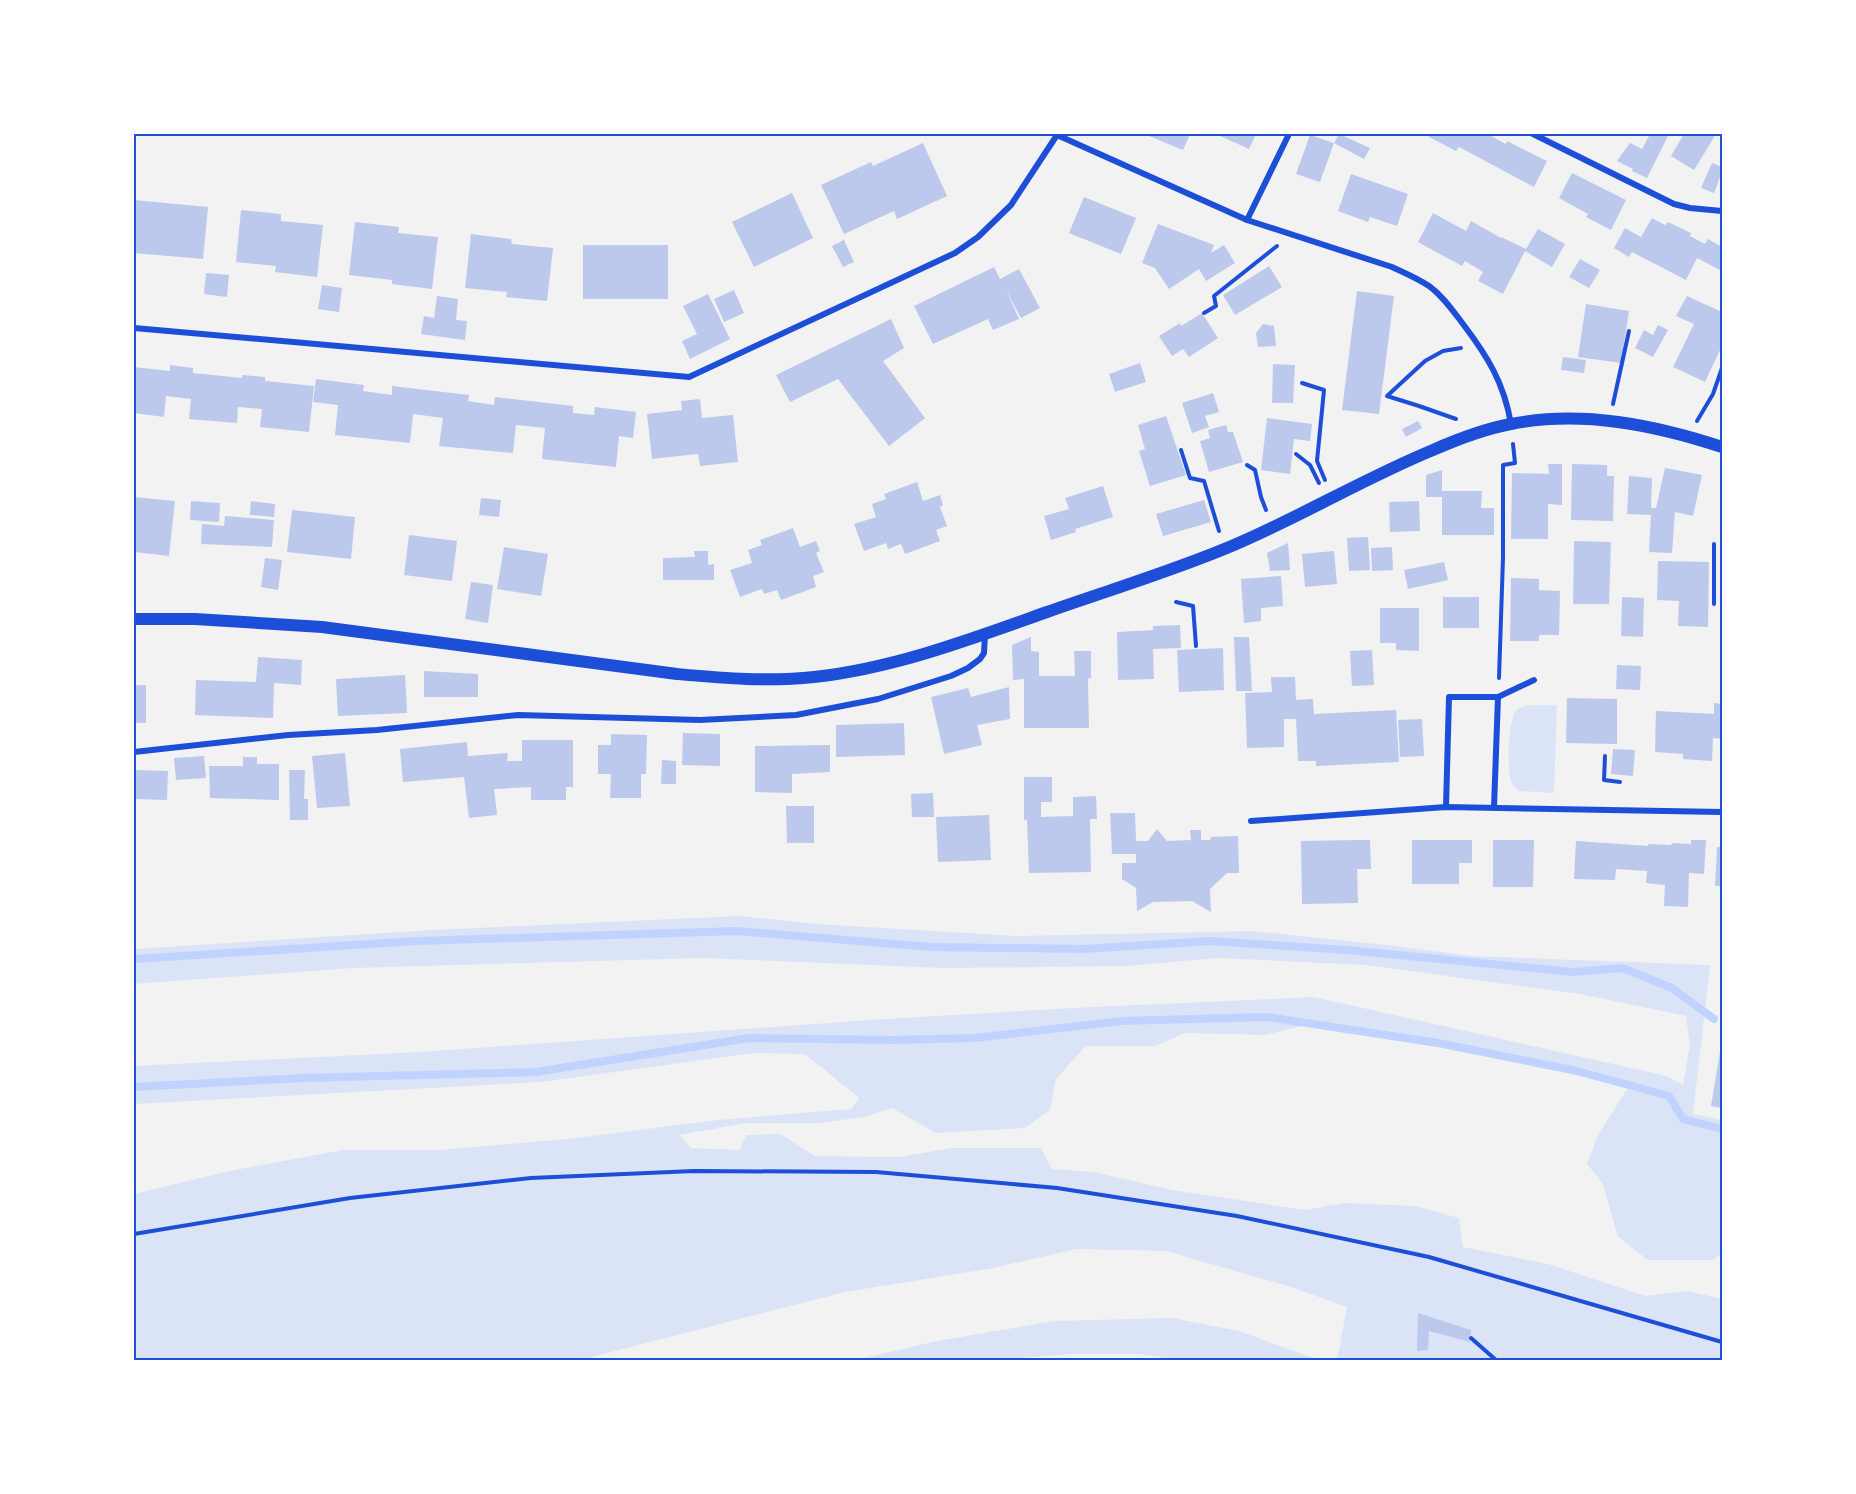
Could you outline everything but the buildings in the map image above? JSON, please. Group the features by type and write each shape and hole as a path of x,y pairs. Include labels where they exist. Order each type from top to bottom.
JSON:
{"main road":[{"path":"134,619 195,619 322,627 677,674 750,680 814,677 912,658 1197,560 1273,528 1408,460 1484,430 1544,420 1609,421 1658,428 1722,447"}],"street":[{"path":"1247,220 1289,134"},
{"path":"1533,134 1674,204 1722,211"},
{"path":"134,328 688,377 955,253 978,237 1011,205 1057,135 1247,220 1392,267 1413,276 1446,302 1479,345 1500,383 1511,424"},
{"path":"134,752 288,735 377,730 518,715 700,720 796,715 878,699 951,676 980,659 984,653 985,633"},
{"path":"1446,807 1449,697 1498,697 1534,680"},
{"path":"1494,807 1498,697"},
{"path":"1251,821 1446,807 1722,812"}],"path":[{"path":"1204,313 1216,306 1215,296 1292,234"},
{"path":"1609,421 1629,332"},
{"path":"1479,345 1443,351 1425,361 1387,396 1484,430"},
{"path":"1688,436 1713,394 1722,368"},
{"path":"1302,383 1324,390 1317,461 1331,498"},
{"path":"1181,450 1190,478 1204,481 1217,523"},
{"path":"1296,454 1310,465 1316,478"},
{"path":"1498,697 1503,558 1503,465 1512,463"},
{"path":"1247,465 1255,470 1261,497"},
{"path":"1714,544 1714,604"},
{"path":"1176,602 1193,606 1196,646"},
{"path":"1605,756 1604,780 1620,782"},
{"path":"134,1234 350,1198 531,1178 694,1171 876,1172 1057,1188 1237,1216 1430,1257 1722,1342"},
{"path":"1471,1338 1496,1360 1499,1360"}],"shaded area":[{"path":"1557,705 1554,793 1520,791 1512,782 1509,767 1513,716 1524,706"},
{"path":"739,916 817,924 1016,936 1254,931 1471,956 1710,965 1693,1114 1722,1120 1722,1254 1712,1260 1648,1260 1618,1237 1603,1184 1587,1164 1599,1133 1630,1085 1577,1071 1438,1043 1309,1024 1265,1035 1185,1033 1156,1046 1086,1046 1056,1079 1050,1110 1025,1128 936,1133 892,1108 864,1117 819,1123 746,1123 679,1135 691,1148 740,1150 746,1135 781,1134 815,1156 900,1157 951,1148 1041,1148 1052,1169 1094,1172 1172,1190 1306,1210 1344,1203 1416,1206 1459,1218 1463,1247 1548,1264 1645,1296 1688,1291 1722,1299 1722,1360 1337,1360 1347,1307 1288,1286 1166,1251 1077,1249 988,1269 845,1292 580,1360 134,1360 134,1194 229,1171 343,1150 439,1150 568,1139 718,1120 851,1109 859,1098 805,1054 754,1053 541,1082 134,1104 134,1066 420,1052 885,1019 1314,997 1667,1076 1683,1085 1690,1044 1686,1016 1580,994 1366,965 1217,958 1128,966 941,968 703,958 353,968 134,984 134,949 432,930"},
{"path":"1172,1318 1239,1331 1319,1360 1181,1360 1138,1354 1072,1354 991,1360 855,1360 937,1341 1054,1321"}],"waterway":[{"path":"134,959 417,941 738,931 931,947 1084,949 1211,941 1347,950 1573,972 1623,968 1672,988 1714,1019"},
{"path":"134,1087 303,1078 536,1072 749,1038 891,1040 975,1038 1122,1021 1267,1017 1438,1043 1577,1071 1669,1096 1683,1119 1722,1129"}]}
